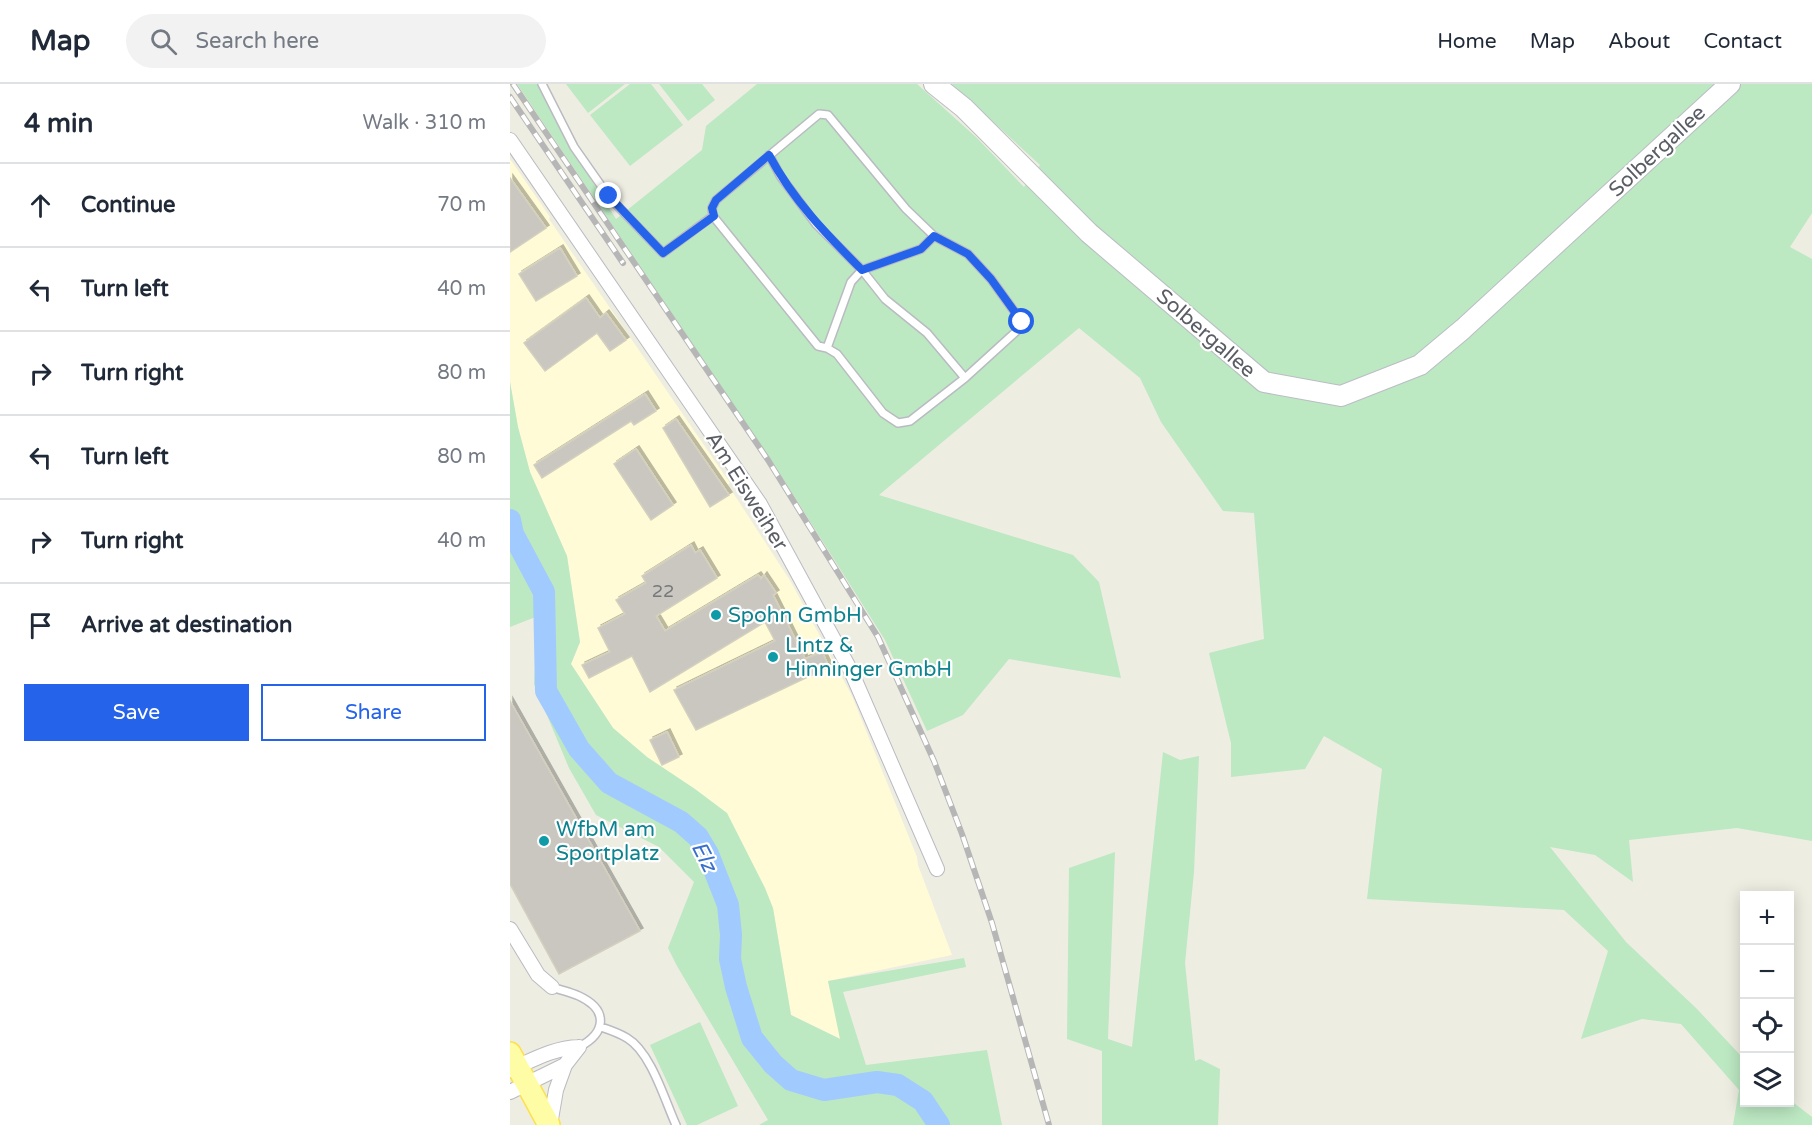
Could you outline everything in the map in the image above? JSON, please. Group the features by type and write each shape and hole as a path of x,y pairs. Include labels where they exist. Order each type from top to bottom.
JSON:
{"main road":[{"path":"515,1073 549,1125"}],"street":[{"name":"Solbergallee","path":"934,84 964,108 1089,233 1264,382 1341,396 1420,365 1463,330 1730,84"},
{"name":"Am Eisweiher","path":"510,140 759,504 851,671 938,869"},
{"path":"510,929 538,975 552,987"},
{"path":"515,1073 539,1056 564,1047 579,1047"},
{"path":"549,1125 556,1090 565,1065 579,1047"},
{"path":"515,1073 565,1065"}],"lane":[{"path":"542,84 574,147 603,188 663,253 714,216"},
{"path":"819,114 828,115 906,209 934,236 968,254 991,279 1022,322 1020,328 965,378 910,421 897,423 883,414 837,354 818,346 714,216 712,208 716,200 819,114"},
{"path":"769,155 781,177 816,224 862,270 885,299 927,333 965,378"},
{"path":"827,348 838,312 851,282 862,270 921,249 934,236"},
{"path":"552,987 580,997 593,1006 600,1015 601,1027 594,1037 579,1047"},
{"path":"601,1027 628,1038 639,1048 647,1060 676,1125"}],"shaded area":[{"path":"510,159 730,483 728,485 791,582 852,696 917,857 952,955 828,981 841,1039 791,1015 773,908 647,757 613,728 571,664 580,642 567,556 530,472 518,427 510,382"}],"green space":[{"path":"517,84 538,84 570,146 616,219 702,150 706,126 757,84 917,84 977,138 1024,187 1040,165 952,84 1812,84 1812,213 1790,247 1812,259 1812,841 1737,828 1629,840 1633,882 1595,855 1550,847 1626,942 1696,1008 1740,1055 1740,1107 1794,1107 1794,1103 1812,1117 1812,1125 1733,1125 1739,1090 1681,1024 1642,1019 1581,1039 1608,951 1564,910 1367,899 1382,769 1324,736 1305,769 1231,777 1231,743 1209,653 1264,639 1254,513 1223,511 1161,422 1140,378 1079,328 879,495 1073,555 1099,582 1121,678 1009,659 963,715 927,731 885,640 775,466"},
{"path":"566,84 625,84 588,113"},
{"path":"630,84 651,84 683,125 630,166 590,115"},
{"path":"659,84 702,84 715,100 688,121"},
{"path":"510,382 518,427 530,472 567,556 580,642 571,664 613,728 647,757 727,813 773,908 791,1015 840,1039 828,981 964,958 966,967 843,992 866,1065 987,1050 1002,1125 759,1125 768,1120 668,948 694,882 659,847 596,815 569,768 534,684 538,616 510,627"},
{"path":"1163,752 1180,760 1199,756 1194,872 1185,963 1195,1061 1200,1059 1220,1069 1218,1125 1102,1125 1102,1051 1067,1039 1069,868 1115,852 1108,1039 1132,1047"},
{"path":"700,1022 738,1106 697,1125 687,1125 650,1045"}],"building":[{"path":"510,178 546,228 510,252"},
{"path":"560,248 577,276 536,301 519,274"},
{"path":"586,298 600,318 606,313 626,340 610,351 597,333 545,371 524,343"},
{"path":"645,394 656,411 634,425 631,421 542,478 534,465"},
{"path":"676,419 729,495 710,507 663,428"},
{"path":"636,449 673,505 651,520 614,464"},
{"path":"691,545 695,553 700,550 717,578 656,616 665,631 758,575 761,579 764,575 776,593 773,595 805,659 822,652 829,667 696,730 674,690 775,641 765,622 650,692 632,656 589,678 582,665 610,652 598,628 625,614 616,600 646,583 642,576"},
{"name":"WfbM am Sportplatz","path":"510,701 640,931 559,974 510,884"},
{"path":"667,732 679,757 662,765 650,740"}],"waterway":[{"name":"Elz","path":"510,520 513,534 544,592 546,691 579,749 609,783 681,822 698,837 708,854 728,905 731,935 730,959 752,1038 773,1064 791,1080 824,1090 877,1082 898,1085 923,1101 939,1125"}],"railway":[{"path":"513,84 768,460 878,637 934,761 962,834 992,923 1049,1125"},
{"path":"510,97 623,263"}],"place":[{"name":"Spohn GmbH","path":"716,615"},
{"name":"Lintz & Hinninger GmbH","path":"773,657"},
{"name":"WfbM am Sportplatz","path":"544,841"}],"route":[{"path":"609,196 663,253 714,216 712,208 716,200 769,155 781,177 816,224 862,270 921,249 934,236 968,254 991,279 1022,322"}]}
